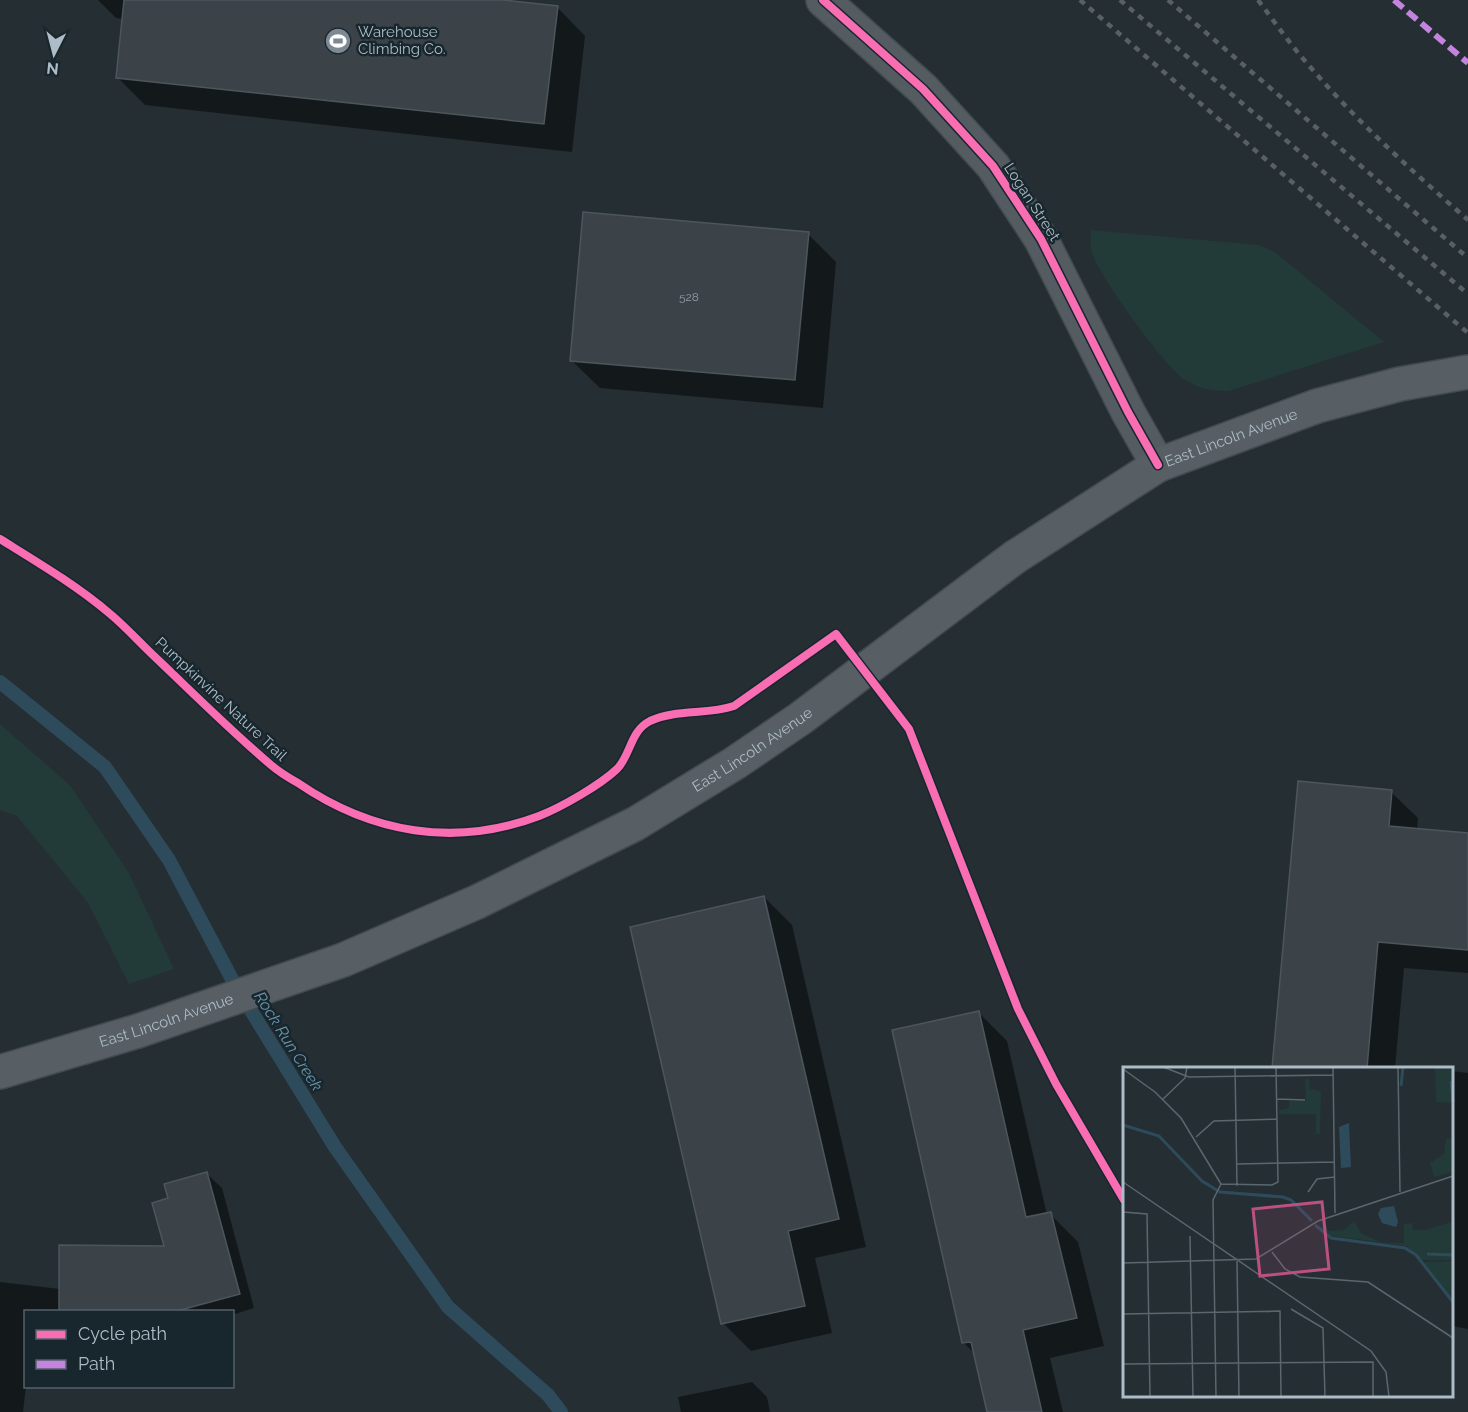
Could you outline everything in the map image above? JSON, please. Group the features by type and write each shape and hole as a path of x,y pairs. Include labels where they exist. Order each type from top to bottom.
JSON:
{"main road":[{"name":"East Lincoln Avenue","path":"0,1072 138,1031 343,960 477,902 610,837 715,776 801,718 1014,557 1158,465 1317,406 1400,384 1468,372"}],"street":[{"name":"Logan Street","path":"823,0 923,89 993,166 1041,239 1128,412 1158,465"}],"green space":[{"path":"1091,230 1259,245 1275,252 1384,342 1229,391 1195,386 1185,380 1163,358 1117,297 1095,260 1091,249"},
{"path":"0,724 70,785 129,873 174,969 129,984 88,903 17,816 0,810"}],"building":[{"path":"124,0 503,0 558,6 544,124 116,78"},
{"path":"583,212 809,232 795,380 570,361"},
{"path":"1298,781 1392,790 1389,826 1468,833 1468,950 1378,942 1367,1067 1272,1067"},
{"path":"764,896 839,1219 788,1231 805,1306 721,1324 630,927"},
{"path":"979,1011 1026,1217 1051,1212 1077,1318 1023,1330 1042,1412 987,1412 971,1342 962,1343 892,1030"},
{"path":"207,1172 240,1294 181,1310 59,1310 59,1245 164,1246 152,1203 168,1198 164,1184"}],"waterway":[{"name":"Rock Run Creek","path":"0,682 105,767 169,860 234,983 335,1147 448,1307 548,1395 561,1412"}],"railway":[{"path":"1080,0 1468,333"},
{"path":"1120,0 1468,294"},
{"path":"1168,0 1468,258"},
{"path":"1258,0 1300,55 1344,104 1468,220"}],"marked path":[{"path":"1394,0 1468,63"}],"cycle path":[{"path":"823,0 923,89 993,166 1041,239 1128,412 1158,465"},
{"name":"Pumpkinvine Nature Trail","path":"0,539 70,583 121,623 274,768 326,800 355,814 384,824 414,830 445,833 476,831 508,826 548,812 591,789 617,769 643,725 660,717 734,706 836,634 909,729 1018,1009 1056,1084 1123,1198"}],"place":[{"name":"Warehouse Climbing Co.","path":"338,41"}]}
